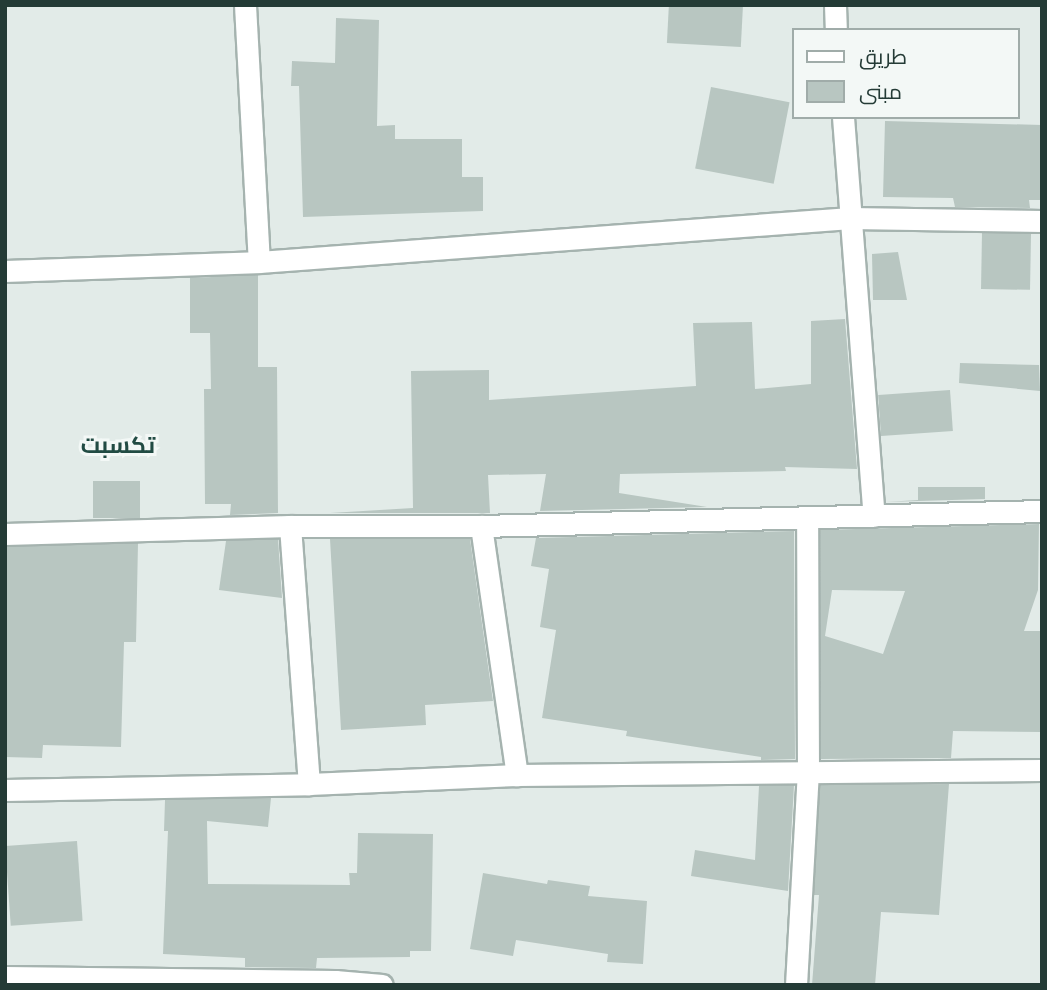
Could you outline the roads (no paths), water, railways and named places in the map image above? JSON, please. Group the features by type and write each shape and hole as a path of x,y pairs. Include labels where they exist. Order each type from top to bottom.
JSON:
{"street":[{"path":"245,5 259,262"},
{"path":"835,5 836,28"},
{"path":"843,119 874,516"},
{"path":"5,271 259,262 850,218 1042,221"},
{"path":"5,534 290,526 481,526 1042,511"},
{"path":"796,985 808,771 807,517"},
{"path":"290,526 309,784"},
{"path":"481,526 517,775"},
{"path":"5,790 309,784 517,775 1042,771"},
{"path":"5,977 382,985"}],"district":[{"name":"تكسبت","path":"118,445"}]}
